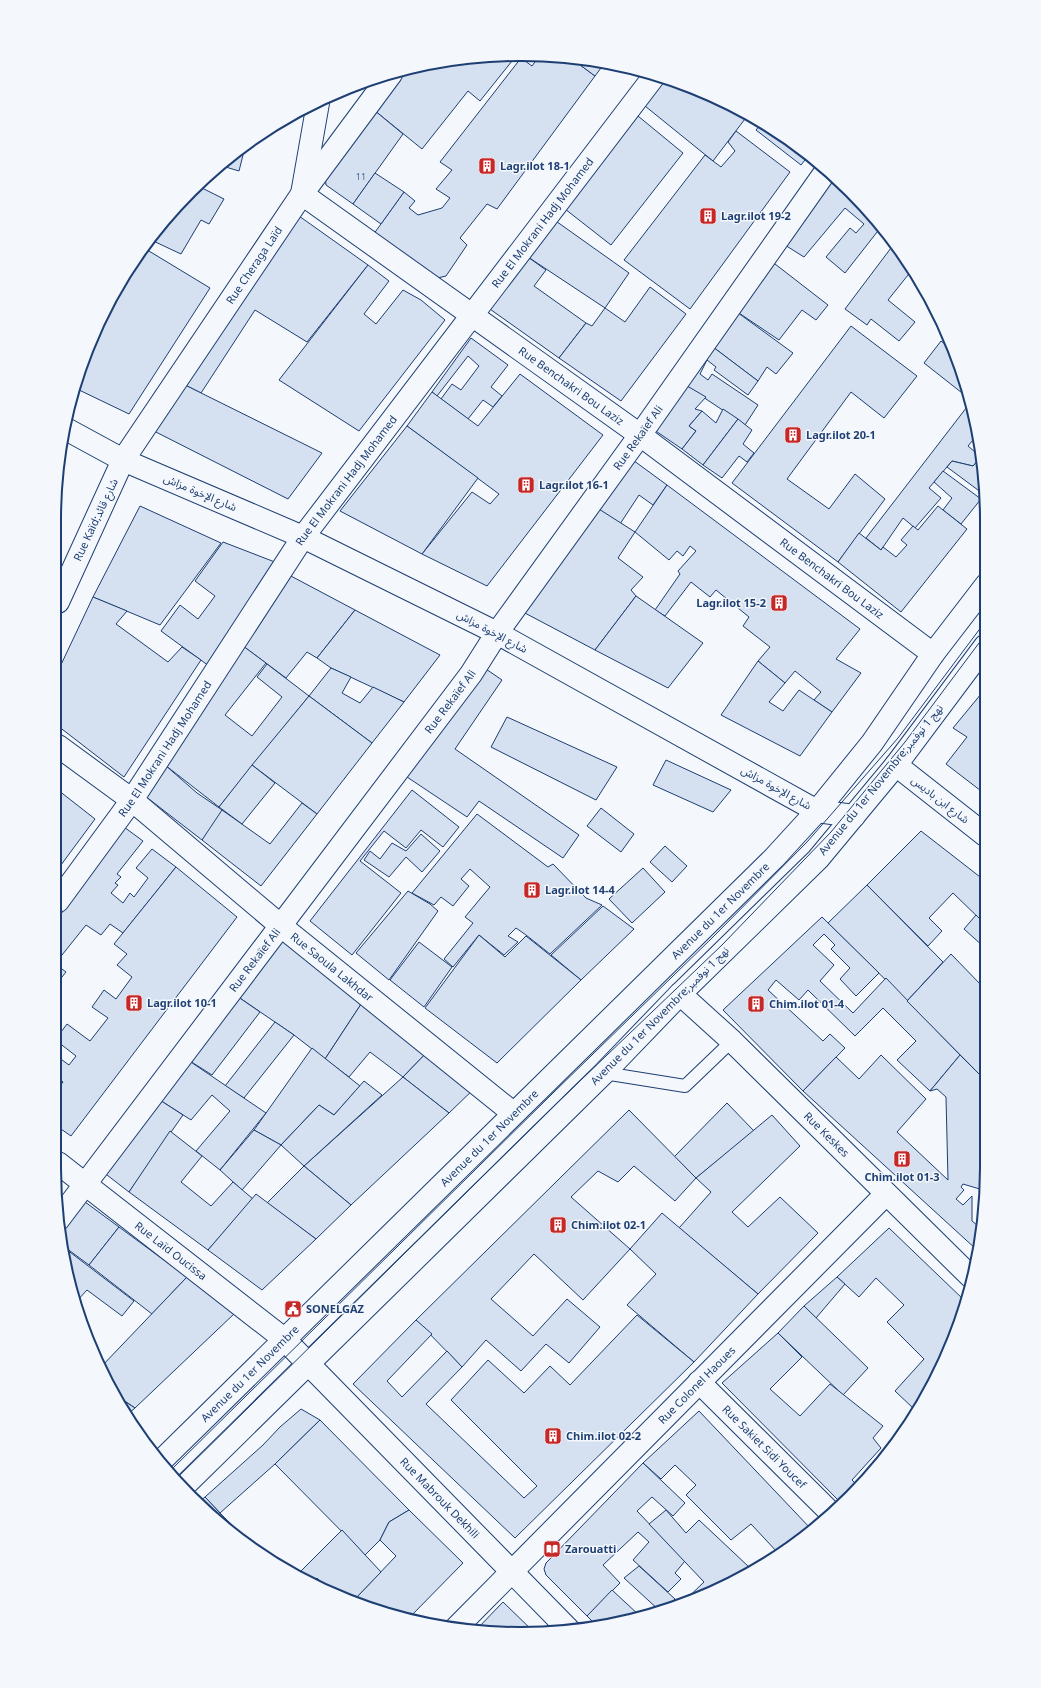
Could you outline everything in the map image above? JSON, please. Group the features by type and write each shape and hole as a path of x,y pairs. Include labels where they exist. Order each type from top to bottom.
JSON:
{"street":[{"name":"Rue El Mokrani Hadj Mohamed","path":"61,897 132,800 303,537 652,81"},
{"name":"Rue Cheraga Laïd","path":"123,460 302,194 385,82"},
{"path":"302,194 317,108"},
{"name":"Rue Rekaïef Ali","path":"64,1213 471,674 497,633 640,435 823,175"},
{"name":"Rue Benchakri Bou Laziz","path":"302,194 471,316 640,435 933,654"},
{"name":"شارع الإخوة مزاش","path":"70,431 123,460 303,537 497,633 818,811 854,816"},
{"name":"Rue Kaïd;شارع قائد","path":"61,595 123,460"},
{"path":"818,811 872,743 933,654 980,593"},
{"name":"Avenue du 1er Novembre;نهج 1 نوفمبر","path":"309,1364 604,1072 680,994 818,859 896,765 980,653"},
{"name":"Rue Saoula Lakhdar","path":"61,748 132,800 281,926 513,1113"},
{"name":"شارع ابن باديس","path":"896,765 980,831"},
{"name":"Avenue du 1er Novembre","path":"165,1457 513,1113 774,858 818,811"},
{"name":"Rue Keskes","path":"680,994 732,1042 967,1273"},
{"name":"Rue Laïd Oucissa","path":"61,1165 284,1339 309,1364"},
{"name":"Rue Colonel Haoues","path":"461,1623 886,1194"},
{"path":"187,1483 309,1364"},
{"name":"Rue Mabrouk Dekhili","path":"309,1364 564,1625"},
{"name":"Rue Sakiet Sidi Youcef","path":"699,1382 827,1509"}],"lane":[{"path":"604,1072 685,1086 732,1042"}],"building":[{"path":"512,61 480,101 468,91 422,149 374,110 397,78 431,70 461,65"},
{"name":"Lagr.ilot 18-1","path":"519,61 525,61 532,66 535,61 580,65 595,76 497,209 487,204 460,238 467,245 446,276 433,279 373,235 404,192 415,201 409,208 418,215 442,208 450,198 436,189 452,170 440,162"},
{"path":"580,65 601,68 595,76"},
{"path":"662,83 724,108 744,120 713,161 645,106"},
{"path":"374,110 403,134 353,204 326,185 325,177"},
{"path":"638,116 683,153 611,245 565,209"},
{"path":"758,128 776,138 805,160 801,165 756,130"},
{"name":"Lagr.ilot 19-2","path":"736,131 790,172 690,309 624,260 705,155 721,167 735,151 728,142"},
{"path":"243,154 239,171 227,167"},
{"path":"375,173 404,192 381,224 353,204"},
{"path":"823,175 845,196 877,232 845,273 826,257 850,228 856,233 864,224 845,208 804,257 777,240"},
{"path":"204,189 224,199 209,224 201,220 181,254 155,242 175,218"},
{"path":"299,216 368,265 307,342 255,310 201,393 181,383"},
{"path":"553,219 629,273 605,308 525,255"},
{"path":"891,248 908,274 888,300 915,322 899,341 871,319 867,325 845,309"},
{"path":"149,251 210,288 129,414 80,391 85,373 108,317 138,265"},
{"path":"525,255 546,270 534,286 586,323 559,358 487,307"},
{"path":"766,257 828,305 816,320 802,310 779,340 730,307"},
{"path":"368,265 389,281 364,314 376,324 403,290 421,300 445,320 359,431 279,380"},
{"path":"650,287 686,314 621,401 559,358 586,323 592,326 605,308 625,322"},
{"path":"730,307 793,353 776,374 767,367 758,381 709,344"},
{"name":"Lagr.ilot 20-1","path":"851,326 917,376 884,418 851,392 787,479 829,509 855,474 885,499 838,562 732,483"},
{"path":"471,338 508,365 491,387 502,396 493,407 483,400 468,419 441,399 452,384 461,390 479,366 468,356 437,396 432,392"},
{"path":"941,341 944,344 956,373 961,392 924,363"},
{"path":"709,344 758,381 748,395 714,370 716,367 707,360 700,374 708,380 712,374 758,405 745,425 682,383"},
{"name":"Lagr.ilot 16-1","path":"520,374 603,435 487,586 422,554 472,492 490,504 499,494 407,426 432,392 478,426"},
{"path":"181,383 322,453 288,499 146,427"},
{"path":"682,383 706,397 695,409 702,411 689,426 696,431 682,449 650,427"},
{"path":"723,409 738,419 703,465 682,449 696,431 689,426 702,411 716,423"},
{"path":"966,409 973,440 968,446 974,451 976,462 973,466 952,461 929,488 941,498 915,528 903,518 881,550 866,538"},
{"path":"738,419 752,430 743,444 754,453 747,462 739,456 722,478 703,465"},
{"path":"407,426 478,478 422,554 340,511"},
{"path":"626,455 667,485 653,505 639,495 620,524 591,504"},
{"path":"952,461 973,466 976,462 979,491 947,467"},
{"path":"943,471 979,498 979,501 961,524 943,510 952,498 934,482"},
{"name":"Lagr.ilot 15-2","path":"667,485 860,629 836,659 861,673 832,712 814,700 821,692 795,671 785,683 758,661 770,647 743,626 749,617 716,590 710,597 691,582 665,616 655,610 680,574 678,571 696,551 690,546 683,556 677,551 669,560 635,532"},
{"path":"591,504 635,532 618,558 643,577 631,590 636,596 595,650 523,612"},
{"path":"140,506 221,543 160,625 93,597"},
{"path":"938,506 967,529 901,612 838,562 859,533 881,550 883,547 896,557 907,545 901,540 913,526 918,530"},
{"path":"223,542 280,564 209,666 161,631 180,605 198,619 215,596 195,581"},
{"path":"289,575 355,610 317,658 307,652 286,678 243,646"},
{"path":"636,596 703,643 668,688 595,650"},
{"path":"93,597 127,611 116,624 168,662 182,647 201,660 124,777 61,728 61,665"},
{"path":"355,610 440,655 404,702 331,668 317,658"},
{"path":"243,646 266,663 225,715 252,736 282,697 257,677 267,664 309,696 219,807 165,765"},
{"path":"758,661 785,683 769,702 783,711 799,690 832,712 800,756 721,715"},
{"path":"483,667 502,680 455,749 579,835 563,858 479,801 467,817 407,777"},
{"path":"331,668 351,677 342,693 360,703 373,687 404,702 372,743 309,696"},
{"path":"980,695 980,790 946,764 967,737 953,728"},
{"path":"309,696 372,743 317,814 252,765"},
{"path":"507,717 617,767 596,800 491,747"},
{"path":"666,760 731,790 713,812 653,785"},
{"path":"165,765 197,793 225,812 202,840 145,796"},
{"path":"252,765 275,783 242,824 219,807"},
{"path":"412,790 459,827 443,847 421,830 406,848 384,831 360,861 401,893 352,955 310,921"},
{"path":"61,792 95,819 61,865"},
{"path":"302,803 317,814 261,886 202,840 222,810 270,844"},
{"path":"601,808 634,834 621,852 587,826"},
{"name":"Lagr.ilot 14-4","path":"477,814 548,867 553,864 586,898 602,905 550,954 516,928 508,936 518,942 504,955 479,935 453,967 444,959 473,923 465,917 490,887 470,869 461,879 469,886 453,906 441,897 434,905 412,893"},
{"path":"124,827 143,841 117,874 121,877 115,883 118,885 111,893 123,903 130,893 134,897 148,878 136,868 152,849 176,867 123,933 110,924 101,935 86,925 61,956 61,914"},
{"path":"921,831 980,877 980,919 953,893 929,918 942,931 928,946 867,885"},
{"path":"421,834 440,851 422,872 406,857 389,877 364,860 370,851 380,859 392,843 406,851"},
{"path":"665,846 687,866 672,882 650,862"},
{"name":"Lagr.ilot 10-1","path":"176,867 237,917 71,1136 61,1129 61,1085 63,1082 61,1080 61,1059 69,1065 76,1056 61,1044 61,1032 67,1024 90,1041 108,1018 92,1007 104,990 116,999 132,977 117,965 127,954 114,944"},
{"path":"643,868 665,892 632,923 609,899"},
{"path":"867,885 943,962 907,1001 828,923"},
{"path":"408,891 430,904 438,911 389,980 356,953"},
{"path":"603,906 634,929 581,980 551,955"},
{"path":"976,915 980,919 980,943 964,929"},
{"name":"Chim.ilot 01-4","path":"822,917 879,973 856,996 840,979 850,968 831,949 835,945 824,934 813,945 834,965 820,981 853,1013 886,978 960,1055 930,1091 897,1060 916,1041 883,1008 855,1036 808,990 799,1000 776,980 768,990 823,1041 830,1034 845,1048 803,1091 723,1010"},
{"path":"281,926 367,995 325,1059 294,1035 231,992"},
{"path":"479,935 505,957 526,936 581,980 497,1063 425,1008"},
{"path":"419,942 452,967 424,1007 390,980"},
{"path":"951,954 980,984 980,1075 907,1001"},
{"path":"61,968 66,972 61,978"},
{"path":"231,992 260,1012 212,1075 182,1056"},
{"path":"367,995 432,1047 403,1077 370,1052 349,1077 325,1059"},
{"path":"275,1022 294,1035 244,1098 225,1086"},
{"path":"432,1047 478,1085 449,1113 403,1077"},
{"path":"312,1048 360,1086 334,1115 319,1105 281,1145 254,1130"},
{"name":"Chim.ilot 01-3","path":"881,1055 926,1099 897,1132 948,1180 946,1097 937,1089 930,1091 960,1055 980,1075 979,1189 963,1184 961,1187 964,1190 956,1199 963,1205 972,1196 972,1221 976,1224 973,1246 803,1091 836,1057 859,1079"},
{"path":"182,1056 266,1113 220,1170 196,1151 230,1111 212,1095 191,1120 152,1095"},
{"path":"403,1077 449,1113 351,1205 304,1166"},
{"path":"364,1081 382,1095 304,1166 281,1145 319,1105 334,1115"},
{"path":"152,1095 183,1115 129,1192 98,1168"},
{"path":"727,1103 754,1131 696,1178 674,1157"},
{"name":"Chim.ilot 02-1","path":"629,1110 696,1178 675,1201 634,1166 618,1182 598,1171 571,1197 630,1249 583,1300 534,1254 491,1299 533,1336 567,1299 600,1327 569,1363 546,1344 521,1371 486,1340 462,1367 416,1320"},
{"path":"772,1115 800,1146 732,1212 748,1227 780,1197 818,1233 758,1294 679,1228 711,1192 696,1178"},
{"path":"254,1130 281,1145 242,1190 220,1170"},
{"path":"170,1131 202,1156 181,1182 211,1206 233,1182 253,1199 208,1250 129,1192"},
{"path":"304,1166 351,1205 316,1239 267,1203"},
{"path":"256,1194 316,1239 262,1290 208,1250"},
{"path":"77,1196 119,1227 89,1265 69,1250 64,1218"},
{"path":"662,1213 758,1294 694,1362 627,1305 656,1274 630,1249"},
{"path":"119,1227 187,1277 152,1314 89,1265"},
{"path":"889,1228 961,1297 956,1315 933,1371 912,1407 895,1391 924,1359 887,1322 904,1305 876,1278 859,1297 837,1277"},
{"path":"69,1251 134,1301 122,1316 87,1290 80,1297"},
{"path":"187,1277 235,1313 135,1408 126,1402 105,1363"},
{"path":"837,1277 845,1284 816,1318 804,1306"},
{"path":"804,1306 868,1368 843,1395 778,1333"},
{"name":"Chim.ilot 02-2","path":"637,1315 694,1362 515,1538 353,1384 416,1320 432,1334 387,1381 402,1397 447,1351 462,1367 426,1404 524,1498 537,1486 451,1400 488,1360 524,1393 550,1366 570,1385"},
{"path":"778,1333 802,1357 770,1389 800,1416 830,1384 883,1426 873,1438 881,1448 852,1480 854,1482 837,1499 722,1383"},
{"path":"126,1402 135,1408 131,1411"},
{"path":"301,1409 320,1420 275,1464 220,1513 205,1497"},
{"path":"699,1411 808,1526 776,1550 751,1524 731,1540 686,1495 696,1485 675,1465 661,1479 643,1463"},
{"path":"320,1420 409,1510 389,1522 380,1540 365,1555 275,1464"},
{"path":"643,1463 685,1503 673,1516 652,1497 637,1511 685,1561 675,1573 681,1579 668,1592 633,1560 649,1542 638,1532 603,1565 620,1583 587,1616 546,1575 544,1569 546,1563"},
{"path":"205,1497 228,1522 218,1513 203,1499"},
{"path":"409,1510 463,1563 413,1614 373,1603 357,1597 396,1556 380,1540 389,1522"},
{"path":"666,1510 686,1533 699,1520 748,1566 724,1580 692,1594 704,1582 649,1524"},
{"path":"342,1530 381,1572 357,1597 320,1582 317,1578 316,1579 301,1571"},
{"path":"639,1566 675,1599 668,1603 655,1607 624,1578"},
{"path":"612,1590 636,1612 592,1621 587,1616"},
{"path":"503,1602 529,1627 490,1626 481,1625"}],"tram line":[{"path":"173,1468 713,937 807,842 898,738 980,629"},
{"path":"180,1475 559,1101 722,945 831,832 905,742 980,642"}],"place":[{"name":"Lagr.ilot 18-1","path":"487,166"},
{"name":"Lagr.ilot 19-2","path":"708,216"},
{"name":"Lagr.ilot 20-1","path":"793,435"},
{"name":"Lagr.ilot 16-1","path":"526,485"},
{"name":"Lagr.ilot 15-2","path":"779,603"},
{"name":"Lagr.ilot 14-4","path":"532,890"},
{"name":"Lagr.ilot 10-1","path":"134,1003"},
{"name":"Chim.ilot 01-4","path":"756,1004"},
{"name":"Chim.ilot 01-3","path":"902,1159"},
{"name":"Chim.ilot 02-1","path":"558,1225"},
{"name":"SONELGAZ","path":"293,1309"},
{"name":"Chim.ilot 02-2","path":"553,1436"},
{"name":"Zarouatti","path":"552,1549"}]}
